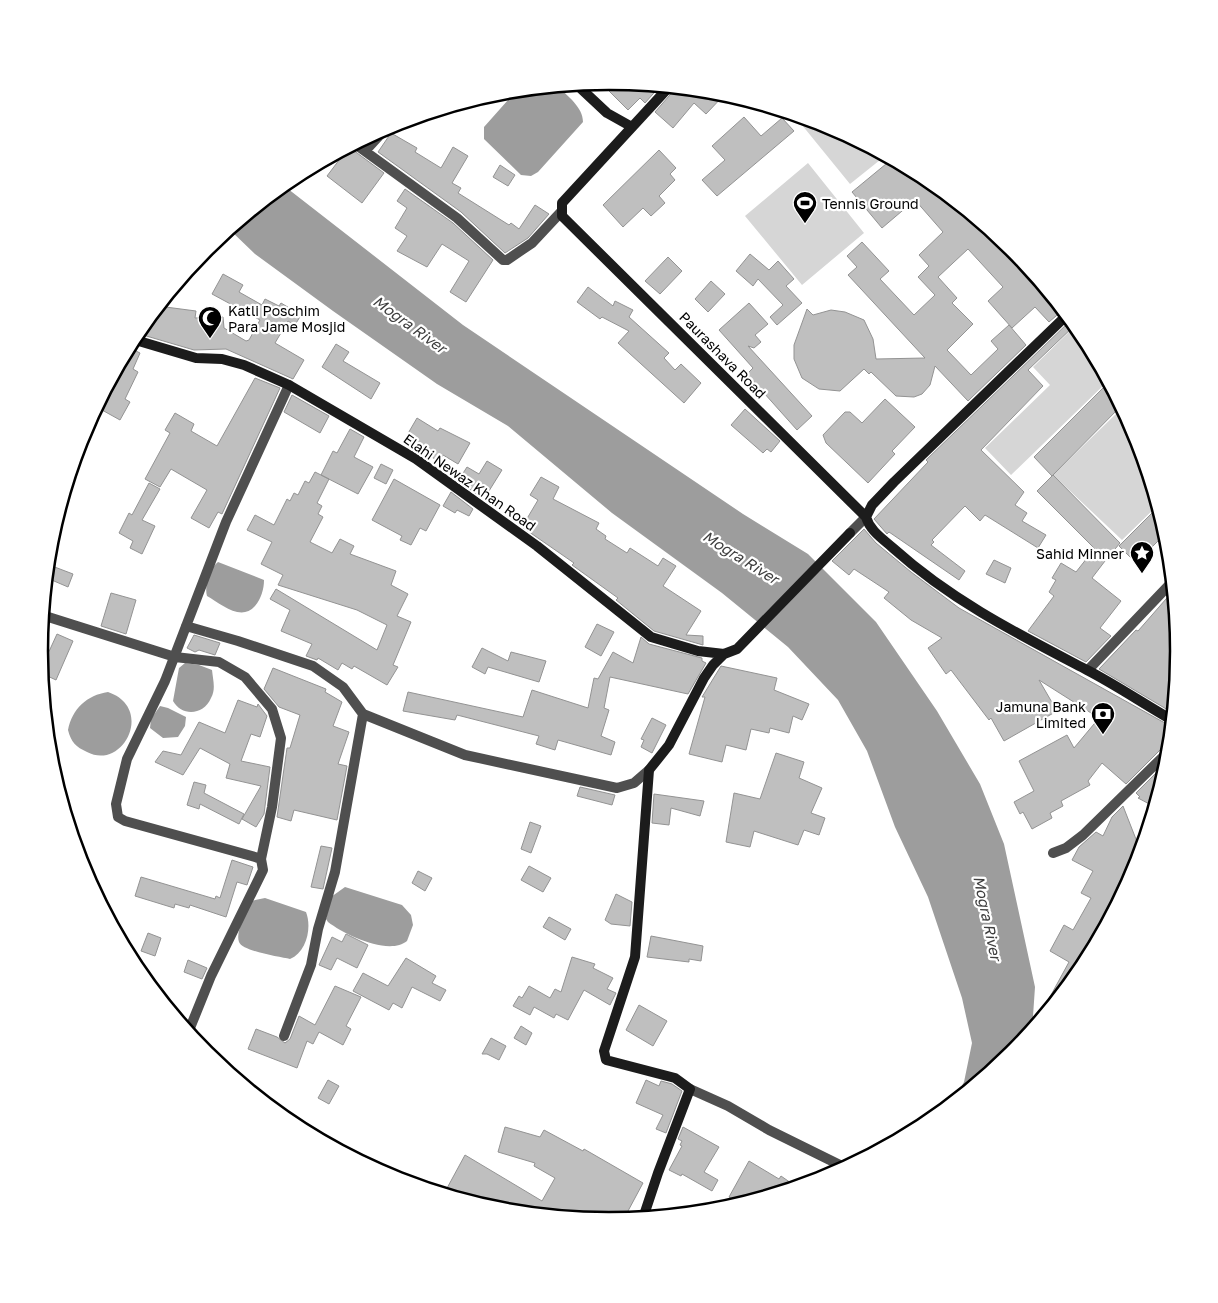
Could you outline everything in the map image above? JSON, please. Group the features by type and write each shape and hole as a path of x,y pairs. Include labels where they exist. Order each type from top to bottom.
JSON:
{"street":[{"path":"583,91 607,113 632,127"},
{"path":"360,148 457,218 503,260 508,260 532,244 561,212 562,203 664,93"},
{"path":"364,151 371,143"},
{"name":"Paurashava Road","path":"561,212 570,226 654,305 866,517 875,532 936,585 1025,638 1088,670 1167,717"},
{"path":"186,626 238,640 313,666 343,687 363,714 465,755 602,785 626,787 649,770 668,745 713,665 724,654 737,649 866,517 872,505 894,482 1062,320"},
{"name":"Elahi Newaz Khan Road","path":"141,342 196,358 222,359 237,363 289,385 416,459 537,546 651,637 698,652 724,654"},
{"path":"261,859 120,819 117,814 116,804 127,758 175,657 226,522 289,385"},
{"path":"1088,670 1167,587"},
{"path":"49,617 175,657 220,662 245,677 272,709 281,738 272,807 261,859 263,870 211,976 191,1026"},
{"path":"284,1036 311,964 322,913 335,872 363,714"},
{"path":"1052,853 1066,848 1083,834 1160,759"},
{"path":"649,770 635,957 604,1051 606,1060 675,1078 690,1089 728,1106 769,1130 838,1164"},
{"path":"645,1212 690,1089"}],"shaded area":[{"path":"802,125 824,133 880,160 850,184"},
{"name":"Tennis Ground","path":"808,163 864,233 802,285 745,216"},
{"path":"1070,331 1103,386 1011,475 985,448 1050,385 1033,367"},
{"path":"1117,413 1141,471 1152,511 1122,540 1053,475"}],"water":[{"path":"564,92 578,107 583,122 538,172 531,176 521,175 484,139 484,127 509,99"},
{"name":"Mogra River","path":"290,190 463,325 743,514 808,554 876,622 937,711 980,784 1004,844 1035,987 1033,1020 1006,1049 979,1074 959,1090 964,1082 972,1043 962,998 928,897 895,827 867,751 838,700 788,647 722,593 612,513 508,426 437,384 255,254 234,234"},
{"path":"218,562 264,580 263,590 255,606 244,612 237,612 207,596 208,577 212,568"},
{"path":"185,663 199,665 212,670 213,695 208,704 198,711 187,712 182,710 173,701 179,668"},
{"path":"108,692 122,700 130,711 132,723 129,735 122,746 112,753 100,756 87,752 77,746 72,741 68,730 73,716 82,704 93,696"},
{"path":"160,706 186,717 185,726 178,737 163,738 150,728 151,719"},
{"path":"345,887 402,905 411,915 413,925 407,941 399,945 379,945 356,938 328,922 326,919 331,897"},
{"path":"265,898 306,912 308,918 307,939 301,951 290,959 254,951 239,942 240,927 251,901"}],"building":[{"path":"608,90 655,92 645,103 640,98 628,110"},
{"path":"671,94 718,101 706,114 694,103 673,128 655,112"},
{"path":"744,117 761,136 782,118 794,131 717,196 702,180 725,160 712,146"},
{"path":"392,134 417,148 415,152 441,168 453,147 468,156 452,183 461,188 458,193 509,225 511,223 519,229 535,205 549,214 528,238 505,253 461,212 378,152"},
{"path":"659,150 676,168 670,174 675,180 659,196 665,203 651,216 643,208 623,227 603,205"},
{"path":"355,151 384,173 362,203 327,176 340,159"},
{"path":"887,163 890,165 951,206 979,229 1031,281 1057,315 1049,322 1035,307 1012,328 988,301 1003,287 968,249 938,277 957,298 952,303 973,324 947,350 971,375 998,349 991,341 1009,325 1026,345 968,401 935,366 930,385 922,394 914,397 896,396 871,372 869,374 864,369 840,391 819,389 802,378 794,359 794,345 807,309 813,315 831,310 845,312 864,320 873,339 876,359 925,358 848,275 857,267 847,256 862,242 889,271 880,279 914,315 935,295 918,277 929,266 919,255 943,232 915,200 882,228 852,192"},
{"path":"500,165 515,175 508,186 493,177"},
{"path":"405,189 453,223 493,260 466,302 450,292 469,261 442,244 427,267 397,251 407,236 395,228 407,208 397,201"},
{"path":"750,254 769,270 778,261 794,279 786,286 802,303 777,325 770,317 783,305 758,279 753,286 736,271"},
{"path":"668,257 682,271 660,294 645,281"},
{"path":"223,274 243,285 239,292 262,305 265,299 279,306 281,303 301,315 295,325 288,321 275,343 304,360 293,379 226,349 194,350 145,336 166,307 196,311 195,318 223,317 224,328 246,341 249,340 260,320 212,294"},
{"path":"711,281 725,294 708,312 695,299"},
{"path":"588,287 613,306 615,301 633,310 629,317 669,353 664,358 675,370 681,364 701,383 684,403 618,343 629,331 602,317 600,319 577,302"},
{"path":"749,303 768,324 755,335 761,342 754,348 748,346 812,416 797,430 747,374 753,368 719,330"},
{"path":"1065,325 1069,331 1028,370 1043,386 981,450 1024,492 1015,505 1027,513 1022,521 1046,535 1038,548 985,515 980,521 965,506 932,540 934,542 931,545 965,571 959,580 889,532 887,534 874,519 928,462 926,460"},
{"path":"336,344 349,352 343,361 380,383 371,399 322,367"},
{"path":"135,351 140,353 133,369 138,372 125,399 130,402 120,420 102,410"},
{"path":"255,378 280,388 222,514 218,512 209,528 191,518 207,490 171,469 160,487 145,479 170,433 165,430 175,413 194,424 191,431 217,446"},
{"path":"1104,387 1116,411 1052,476 1034,457"},
{"path":"292,395 329,416 320,433 284,412"},
{"path":"885,399 915,427 892,451 895,454 868,483 826,443 823,435 845,412 850,412 862,423"},
{"path":"745,409 780,441 771,452 767,449 763,453 731,425"},
{"path":"417,418 438,431 440,428 470,443 458,464 443,455 439,461 403,442"},
{"path":"350,429 364,437 354,457 373,467 358,494 321,475 333,451 337,453"},
{"path":"487,461 502,470 484,499 458,481 467,467 479,474"},
{"path":"381,464 393,470 386,484 374,478"},
{"path":"315,472 329,479 317,503 322,506 318,514 323,517 310,542 332,553 340,539 354,546 350,554 396,571 391,585 408,594 397,616 411,622 393,665 398,667 387,685 354,666 352,669 342,663 338,670 318,658 317,660 306,656 312,644 281,631 290,610 270,599 276,589 377,650 387,625 357,610 278,585 283,575 261,564 272,542 247,530 255,515 274,525 287,499 290,501 294,493 298,495 305,481 309,483"},
{"path":"1053,475 1120,543 1106,560 1037,491"},
{"path":"541,477 559,487 553,499 599,523 596,529 606,536 605,539 627,553 630,548 658,566 663,558 676,566 663,586 701,611 686,635 703,636 703,645 654,631 616,600 618,598 572,565 574,563 522,527 538,500 530,495"},
{"path":"394,479 440,505 426,531 420,528 411,545 400,540 402,536 372,520"},
{"path":"149,483 160,489 142,520 155,526 142,554 130,548 133,541 119,533 129,513 132,515"},
{"path":"451,492 473,509 469,516 457,510 455,513 443,506"},
{"path":"1153,512 1159,540 1136,563 1119,546"},
{"path":"864,529 876,543 959,608 1166,724 1162,748 1126,784 1102,763 1088,781 1090,785 1061,801 1063,806 1050,813 1052,818 1032,829 1023,812 1020,814 1014,802 1034,791 1019,761 1067,735 1074,748 1099,718 1039,680 1057,711 1004,741 991,718 989,720 951,670 946,674 928,648 942,638 911,620 884,598 889,592 854,569 849,575 832,561"},
{"path":"1091,553 1105,561 1092,578 1121,601 1100,628 1111,636 1086,662 1028,631 1054,596 1049,592 1056,580 1052,578 1061,563 1076,572"},
{"path":"994,560 1011,568 1005,583 986,574"},
{"path":"54,567 73,574 68,587 52,580"},
{"path":"111,593 136,600 126,634 101,626"},
{"path":"1168,597 1170,652 1167,710 1099,669 1136,630 1138,631"},
{"path":"597,624 614,632 601,656 585,647"},
{"path":"57,634 73,641 56,680 49,677 48,654"},
{"path":"194,635 220,643 215,655 199,650 195,652 187,648"},
{"path":"641,637 649,644 702,658 702,661 706,663 688,694 610,677 604,708 609,710 601,736 615,742 611,755 558,740 555,750 536,744 539,736 457,715 455,720 403,711 408,692 523,717 532,690 588,708 594,678 598,679 613,652 633,663"},
{"path":"482,648 508,661 511,652 546,661 539,682 488,667 485,674 472,667"},
{"path":"721,666 777,678 774,690 809,704 802,720 793,716 789,733 770,728 769,733 751,729 746,750 726,745 722,762 689,754 705,697 702,697"},
{"path":"273,668 326,689 325,692 342,702 333,726 349,732 338,764 347,766 337,820 294,810 291,821 277,817 287,748 290,748 300,715 279,707 264,689"},
{"path":"238,700 257,707 258,704 267,716 260,737 251,734 241,761 270,767 264,814 256,827 242,819 261,786 226,778 230,764 200,748 183,775 155,762 163,751 181,755 199,722 225,733"},
{"path":"652,718 666,725 652,753 641,747 644,740 641,739"},
{"path":"776,753 804,762 799,778 822,788 811,813 825,818 819,835 804,830 798,845 754,831 750,847 726,842 734,793 760,799"},
{"path":"1157,772 1149,804 1138,798 1140,797 1136,793"},
{"path":"194,782 206,785 204,793 244,814 239,824 200,804 199,809 187,805"},
{"path":"580,787 615,795 612,805 577,796"},
{"path":"654,794 704,801 700,816 671,808 669,825 652,823"},
{"path":"1123,806 1137,842 1113,900 1095,932 1076,963 1048,1001 1069,962 1050,951 1064,925 1073,930 1091,898 1081,893 1093,871 1072,860 1079,847 1096,832 1103,836 1112,817"},
{"path":"530,822 541,826 531,853 521,849"},
{"path":"321,846 332,848 323,889 311,887"},
{"path":"232,860 253,867 247,885 237,882 226,917 190,905 189,908 175,904 174,908 135,896 141,877 215,899 216,896 220,898"},
{"path":"529,866 551,878 543,892 521,880"},
{"path":"418,871 432,878 425,891 412,883"},
{"path":"616,894 632,902 630,926 611,924 605,920"},
{"path":"549,917 571,929 565,940 543,927"},
{"path":"148,933 161,938 155,956 141,951"},
{"path":"346,934 368,945 357,968 337,958 331,970 319,965 332,937 342,942"},
{"path":"651,936 703,946 701,961 689,959 689,962 647,957"},
{"path":"572,957 595,964 593,968 613,978 607,989 616,993 610,1005 584,990 568,1020 556,1014 554,1018 534,1007 530,1015 513,1006 519,996 522,998 529,986 550,998 555,989 561,992"},
{"path":"406,958 436,976 432,983 446,990 440,1001 412,987 402,1008 393,1003 389,1010 353,991 363,973 388,986"},
{"path":"188,960 207,968 202,979 184,972"},
{"path":"335,986 361,997 346,1026 351,1029 343,1045 319,1032 313,1044 307,1041 297,1068 248,1049 256,1029 277,1037 285,1043 290,1039 299,1016 315,1025"},
{"path":"639,1005 667,1021 653,1046 626,1030"},
{"path":"521,1026 532,1033 526,1045 514,1038"},
{"path":"491,1038 506,1046 499,1060 487,1054 482,1054"},
{"path":"328,1080 339,1086 329,1104 318,1098"},
{"path":"646,1080 659,1086 661,1081 672,1084 682,1091 666,1133 656,1129 663,1115 636,1103"},
{"path":"505,1127 540,1137 544,1130 583,1151 584,1149 643,1183 628,1211 631,1212 572,1212 536,1208 499,1202 447,1189 465,1155 542,1201 555,1178 534,1166 535,1163 498,1152"},
{"path":"683,1127 719,1147 704,1172 718,1180 712,1191 682,1174 681,1176 669,1170 682,1146 680,1145 682,1141 678,1139"},
{"path":"749,1161 779,1179 781,1176 790,1183 754,1194 732,1199 729,1197"}],"place":[{"name":"Tennis Ground","path":"805,224"},
{"name":"Katli Poschim Para Jame Mosjid","path":"210,339"},
{"name":"Sahid Minner","path":"1142,574"},
{"name":"Jamuna Bank Limited","path":"1103,735"}]}
